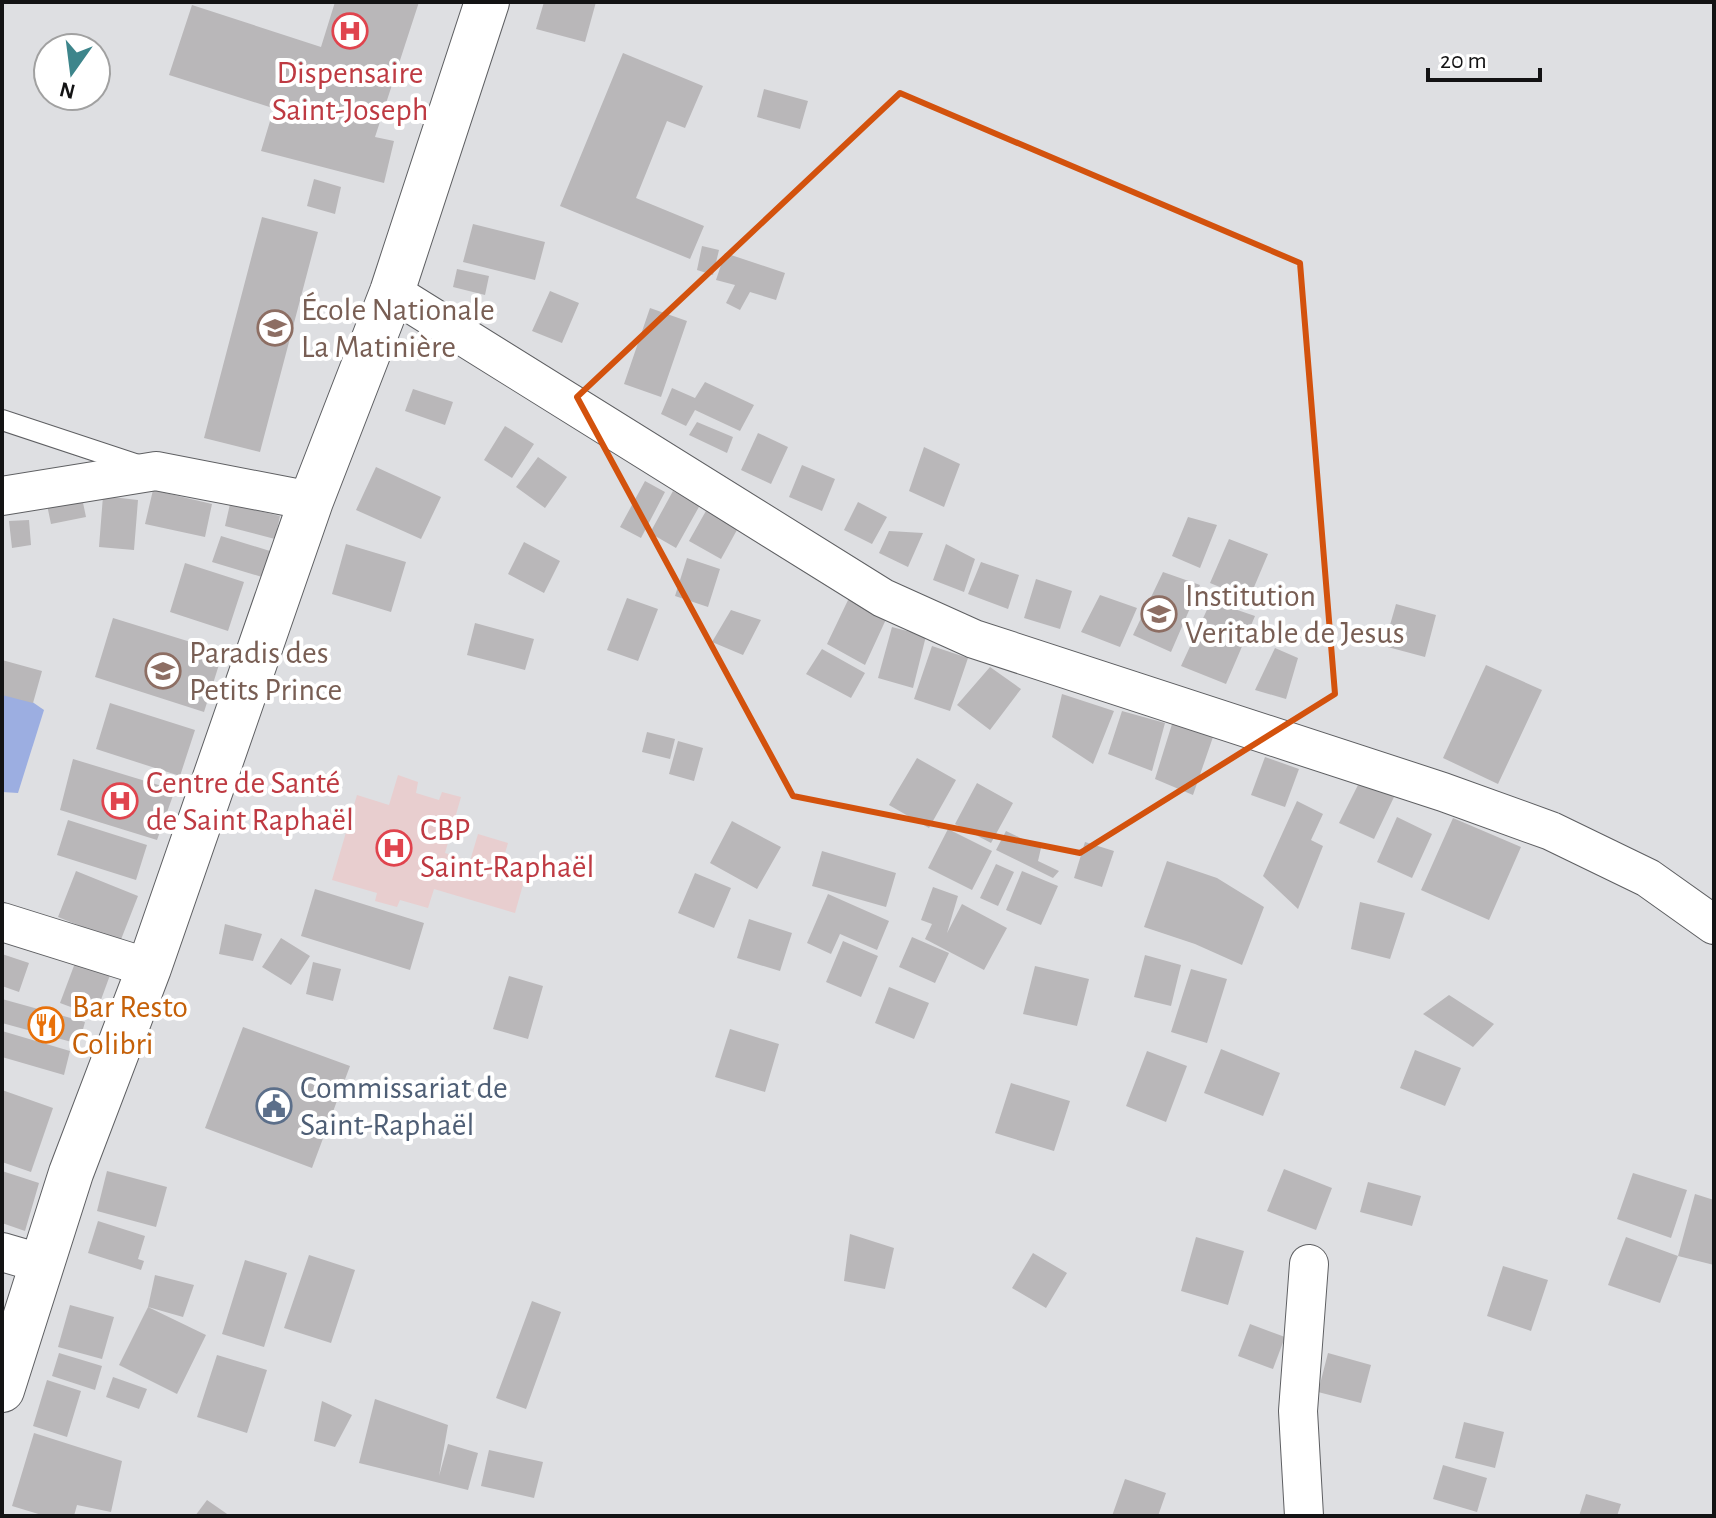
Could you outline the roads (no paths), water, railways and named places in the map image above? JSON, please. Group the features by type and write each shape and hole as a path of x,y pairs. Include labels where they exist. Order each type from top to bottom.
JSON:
{"main road":[{"path":"2,1390 22,1258 71,1173 149,968 311,501 392,292 487,2"}],"street":[{"path":"392,292 883,598 974,639 1443,792 1551,831 1648,878 1714,925"},
{"path":"2,496 156,471 311,501"},
{"path":"2,922 149,968"},
{"path":"1304,1516 1298,1411 1309,1264"}],"lane":[{"path":"2,420 156,471"}],"place":[{"name":"Dispensaire Saint-Joseph","path":"350,31"},
{"name":"École Nationale La Matinière","path":"275,328"},
{"name":"Institution Veritable de Jesus","path":"1159,614"},
{"name":"Paradis des Petits Prince","path":"163,671"},
{"name":"Centre de Santé de Saint Raphaël","path":"120,801"},
{"name":"CBP Saint-Raphaël","path":"394,848"},
{"name":"Bar Resto Colibri","path":"46,1025"},
{"name":"Commissariat de Saint-Raphaël","path":"274,1106"}]}
